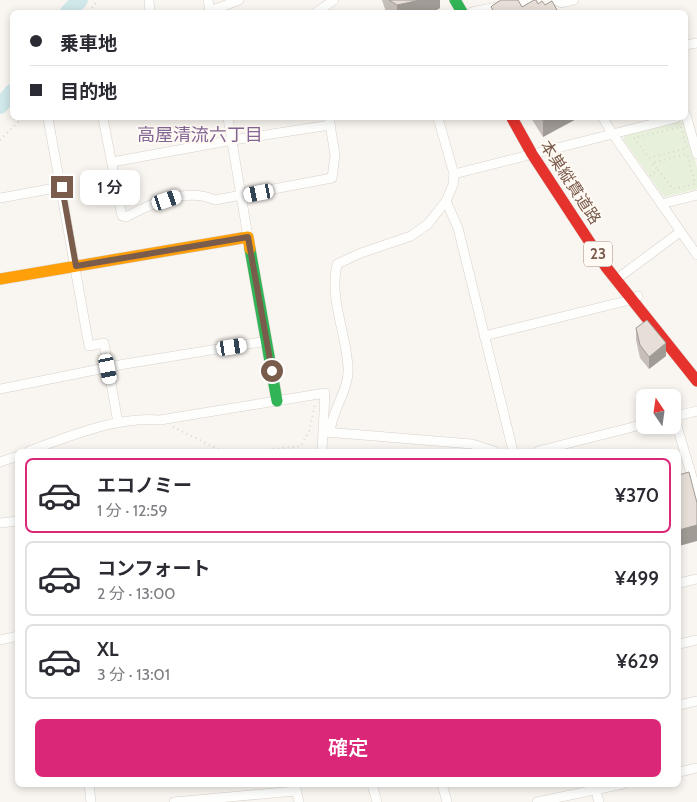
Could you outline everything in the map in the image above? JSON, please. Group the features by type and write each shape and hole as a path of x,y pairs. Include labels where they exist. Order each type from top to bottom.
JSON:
{"main road":[{"name":"本巣縦貫道路","path":"513,120 622,275 634,298 697,381"},
{"name":"本巣縦貫道路","path":"522,120 536,153 606,267 697,368"},
{"path":"0,279 248,237 277,401"}],"street":[{"path":"215,10 239,0"},
{"path":"320,10 334,0"},
{"path":"482,10 531,0"},
{"path":"561,5 574,0"},
{"path":"48,120 62,187 89,346 104,343 118,423"},
{"path":"103,120 122,216 126,217 180,195 204,195 215,200 332,178 335,155 329,121 112,162"},
{"path":"228,120 248,237"},
{"path":"323,449 349,368 334,295 337,264 361,253 411,236 428,224 446,201 453,185 454,174 439,120"},
{"path":"604,120 697,254"},
{"path":"454,174 667,120"},
{"path":"687,120 697,154"},
{"path":"0,198 62,187"},
{"path":"661,204 697,195"},
{"path":"446,201 458,228 512,449"},
{"path":"622,275 680,232"},
{"path":"484,336 634,298"},
{"path":"0,389 108,369 125,364 267,341"},
{"path":"35,449 139,418 160,420 325,393 327,432"},
{"path":"681,415 697,411"},
{"path":"546,449 636,426"},
{"path":"327,432 472,444 488,449"},
{"path":"678,434 697,494"},
{"path":"0,462 15,457"},
{"path":"0,523 15,521"},
{"path":"681,583 697,579"},
{"path":"0,640 15,637"},
{"path":"681,644 697,640"},
{"path":"681,705 697,701"},
{"path":"681,772 697,768"},
{"path":"89,787 91,802"},
{"path":"373,787 377,802"},
{"path":"443,787 447,802"},
{"path":"538,802 594,787 599,802"},
{"path":"174,802 296,788 299,802"}],"path":[{"path":"0,140 20,120"},
{"path":"681,127 687,148 656,156 649,158 634,138 681,127"},
{"path":"683,149 684,155"},
{"path":"687,154 695,184 673,189 652,163 684,155 687,154"},
{"path":"656,156 659,161"},
{"path":"644,180 658,170"},
{"path":"275,449 301,446 309,431 317,395"},
{"path":"160,420 218,449"}],"green space":[{"path":"680,121 686,125 697,168 697,189 664,197 623,139 626,135"}],"building":[{"path":"389,0 420,0 397,5"},
{"path":"501,0 518,0 522,7 534,0 538,4 542,1 545,5 552,1 557,10 493,10 491,7"},
{"path":"647,320 666,343 649,357 640,345 636,328"},
{"path":"689,472 697,503 697,525 681,529 681,474"}],"waterway":[{"path":"70,10 80,0"},
{"path":"0,106 10,94"}],"traffic: fast":[{"path":"455,0 461,10"},
{"path":"250,249 277,401"}],"traffic: slow":[{"path":"0,279 248,237 250,249"}],"traffic: jam":[{"path":"513,120 532,154 606,267 697,381"}],"district":[{"name":"高屋清流六丁目","path":"200,135"}],"route":[{"path":"62,187 76,266 248,237 272,371"}]}
